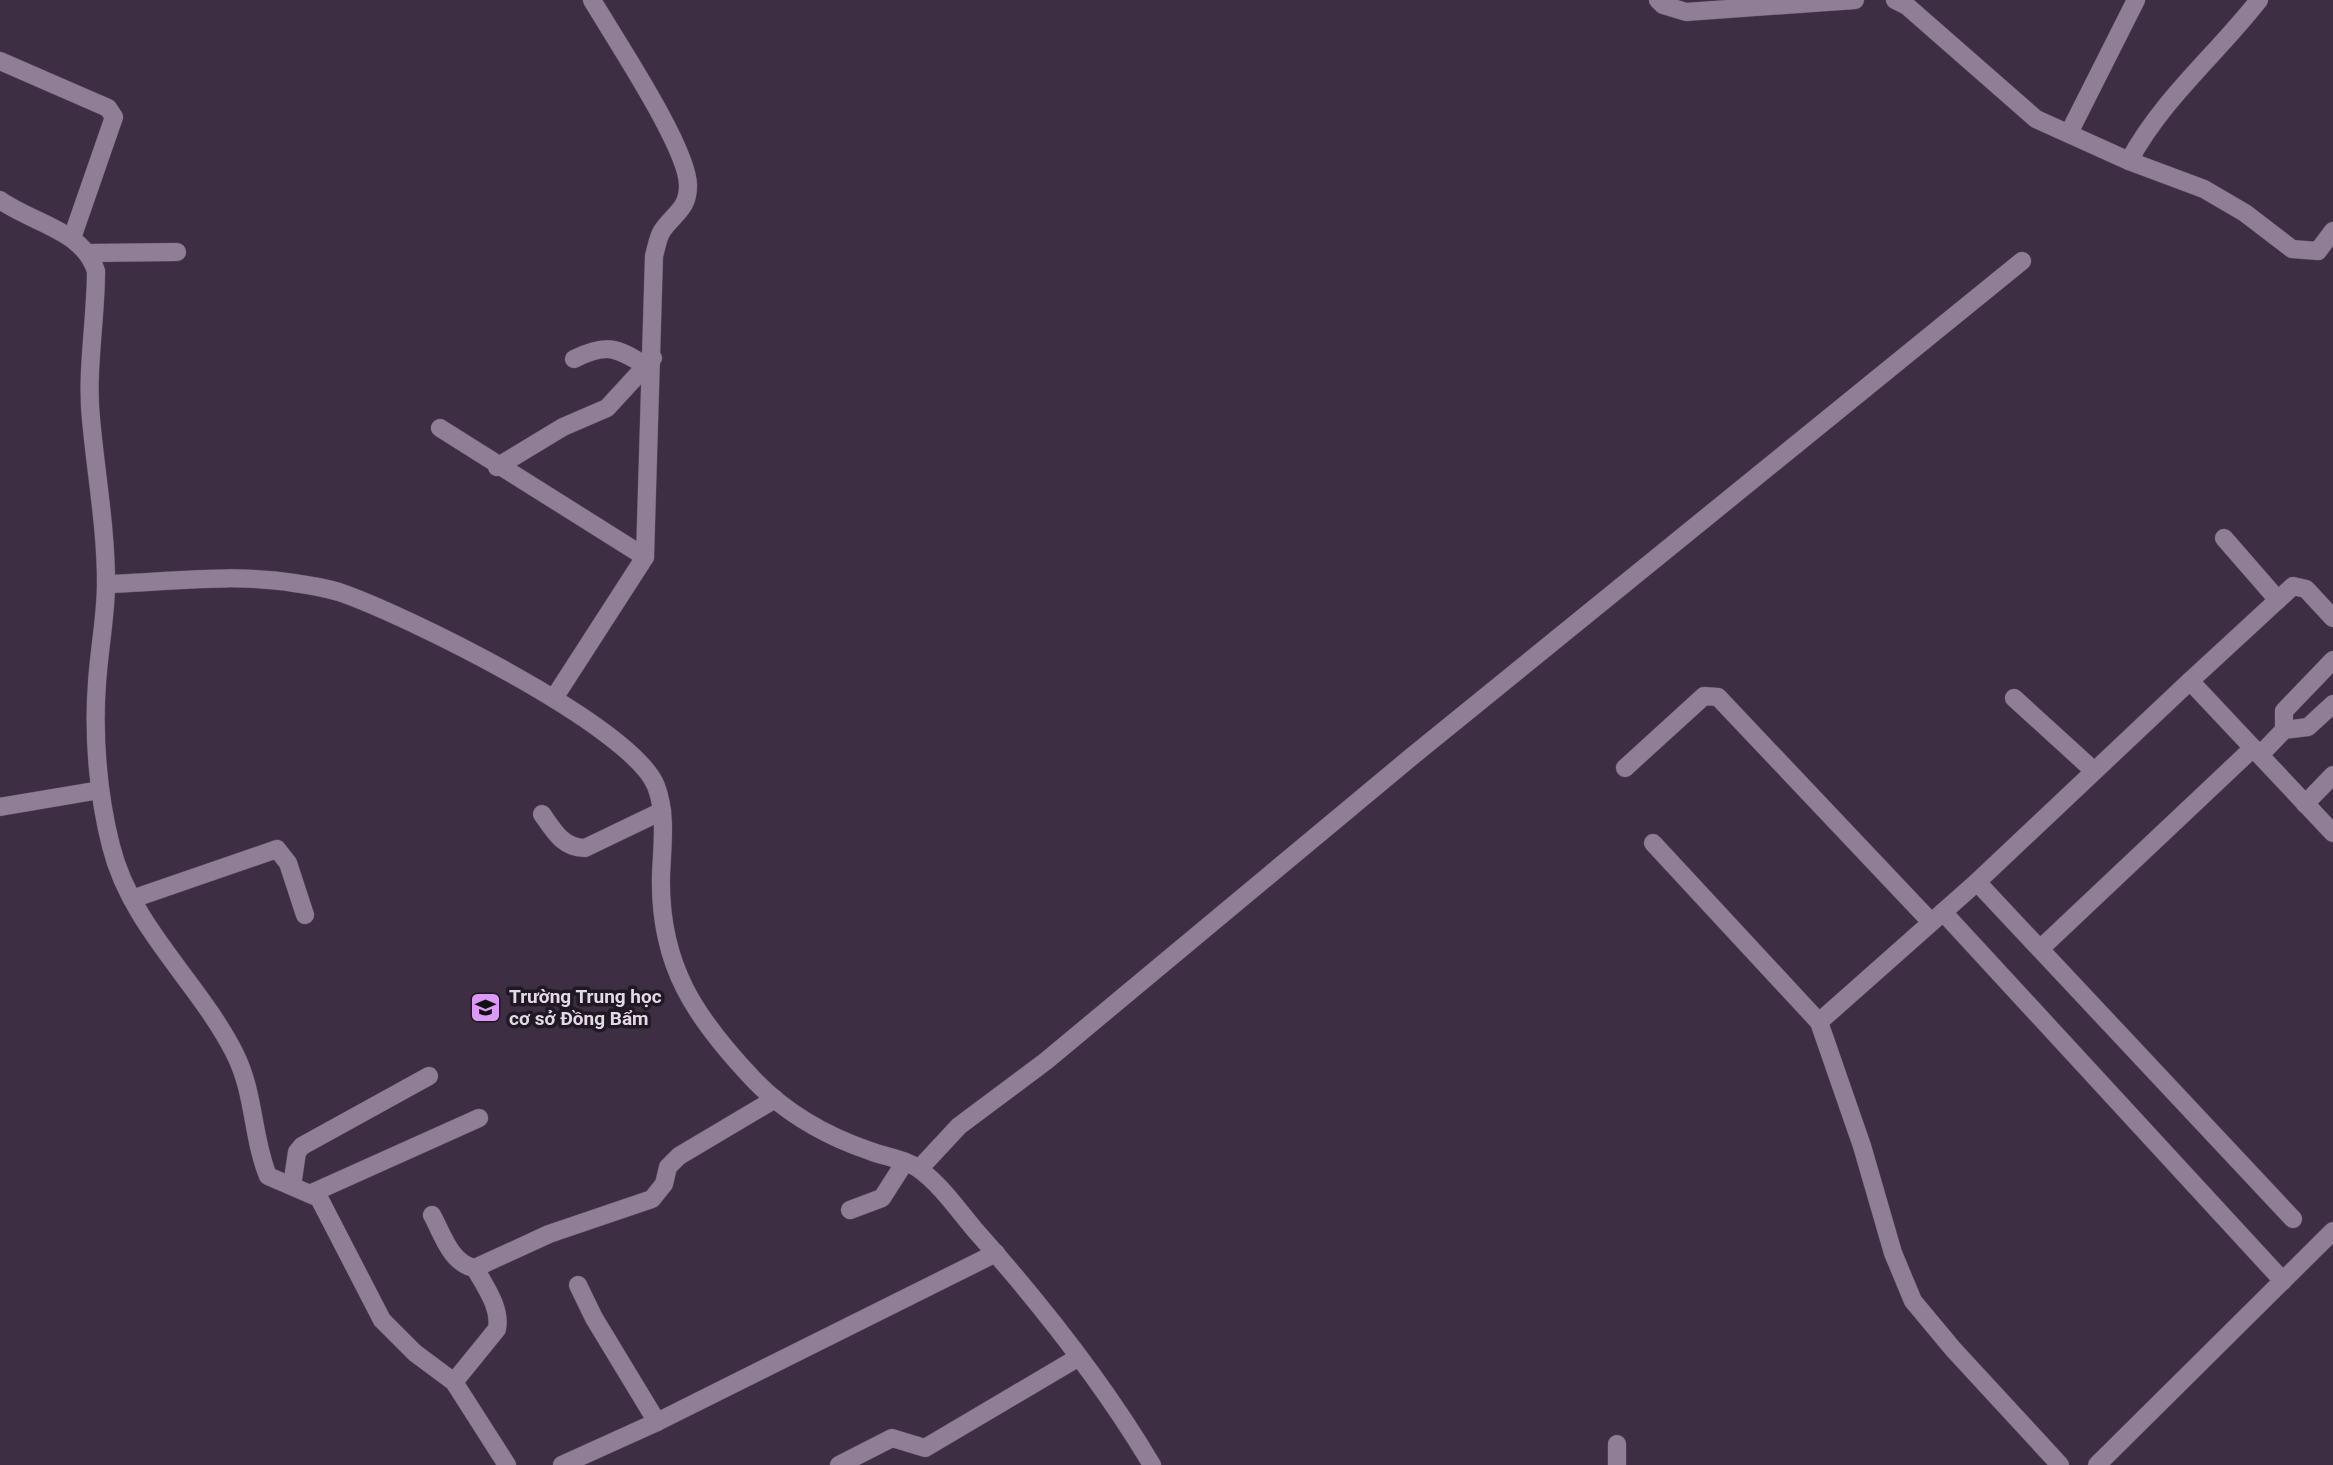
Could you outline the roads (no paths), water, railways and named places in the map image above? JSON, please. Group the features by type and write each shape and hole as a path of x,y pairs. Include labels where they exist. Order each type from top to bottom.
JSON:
{"street":[{"path":"554,698 645,557 654,256 662,231 681,213 688,185 680,156 666,126 592,0"},
{"path":"1658,0 1662,5 1686,12 1727,5 1856,0"},
{"path":"1895,0 1907,6 2036,119 2129,161 2204,189 2245,213 2292,249 2318,251 2333,231"},
{"path":"2069,134 2136,0"},
{"path":"2129,161 2144,134 2173,96 2230,37 2259,0"},
{"path":"0,61 108,108 114,117 72,238"},
{"path":"0,200 22,216 72,238 90,253 96,271 90,417 100,484 106,584 96,686 100,790 111,847 132,899 235,1055 253,1105 268,1177 312,1193 325,1206 382,1320 415,1353 454,1382 507,1465"},
{"path":"90,253 177,252"},
{"path":"850,1210 882,1198 912,1165 959,1126 1046,1061 1410,758 2022,261"},
{"path":"574,359 595,349 608,348 649,362"},
{"path":"497,467 563,426 607,408 649,362"},
{"path":"440,428 497,467 645,557"},
{"path":"2224,538 2278,600"},
{"path":"106,584 231,579 290,582 335,591 376,607 554,698 620,743 645,765 657,787 662,811 663,925 672,965 691,1002 748,1072 775,1099 824,1133 912,1165 996,1253 1079,1357 1152,1465"},
{"path":"1819,1022 1978,882 2093,770 2293,586 2299,585 2333,618"},
{"path":"2284,730 2284,711 2333,660"},
{"path":"2190,681 2333,832"},
{"path":"1625,768 1704,696 1718,697 1937,917 2283,1281"},
{"path":"2014,698 2093,770"},
{"path":"2040,949 2256,751 2284,730 2308,727 2333,704"},
{"path":"2305,804 2333,775"},
{"path":"0,807 100,790"},
{"path":"542,814 559,838 576,848 585,848 662,811"},
{"path":"1653,843 1819,1022 1862,1146 1893,1253 1913,1301 1953,1349 2060,1465"},
{"path":"132,899 277,849 288,863 305,915"},
{"path":"1978,882 2294,1219"},
{"path":"292,1186 297,1153 302,1146 429,1076"},
{"path":"432,1215 456,1259 463,1266 475,1268 549,1234 652,1199 664,1185 668,1167 679,1156 775,1099"},
{"path":"312,1193 479,1118"},
{"path":"2098,1465 2333,1231"},
{"path":"562,1465 657,1422 996,1253"},
{"path":"454,1382 497,1329 499,1320 498,1311 475,1268"},
{"path":"578,1285 594,1318 657,1422"},
{"path":"839,1465 892,1438 925,1448 1079,1357"},
{"path":"1617,1444 1617,1465"}],"place":[{"name":"Trường Trung học cơ sở Đồng Bẩm","path":"486,1007"}]}
